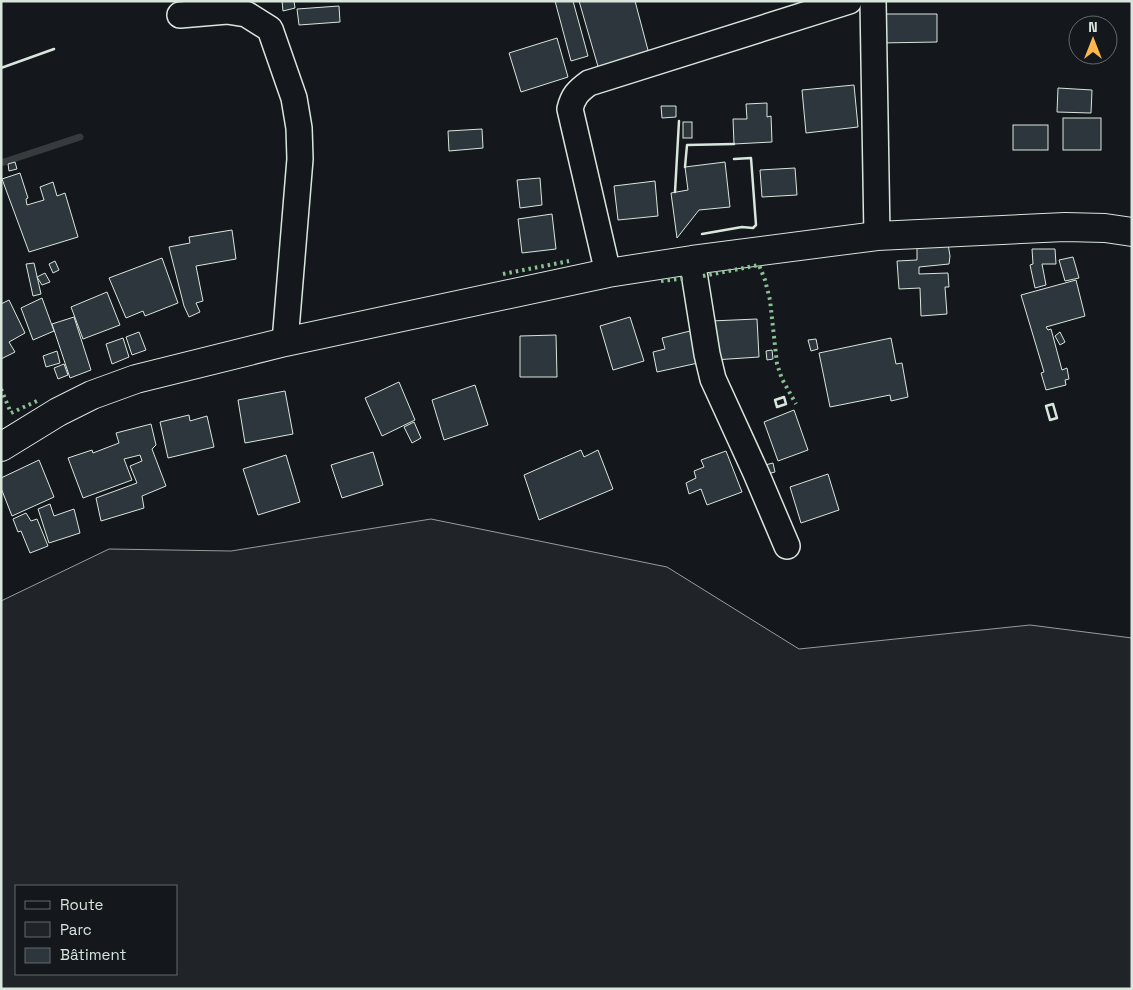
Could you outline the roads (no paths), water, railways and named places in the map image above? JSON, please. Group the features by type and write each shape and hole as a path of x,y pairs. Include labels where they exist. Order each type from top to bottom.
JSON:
{"main road":[{"path":"1,447 58,412 92,395 136,378 285,342 608,273 877,236 1065,227 1105,228 1132,232"}],"street":[{"path":"608,273 570,109 578,91 589,83 849,1"},
{"path":"873,1 877,236"},
{"path":"180,15 227,11 246,14 270,29 294,98 299,128 300,159 285,342"},
{"path":"692,260 707,354 713,378 787,546"}],"waterway":[{"path":"1,163 80,137"}]}
